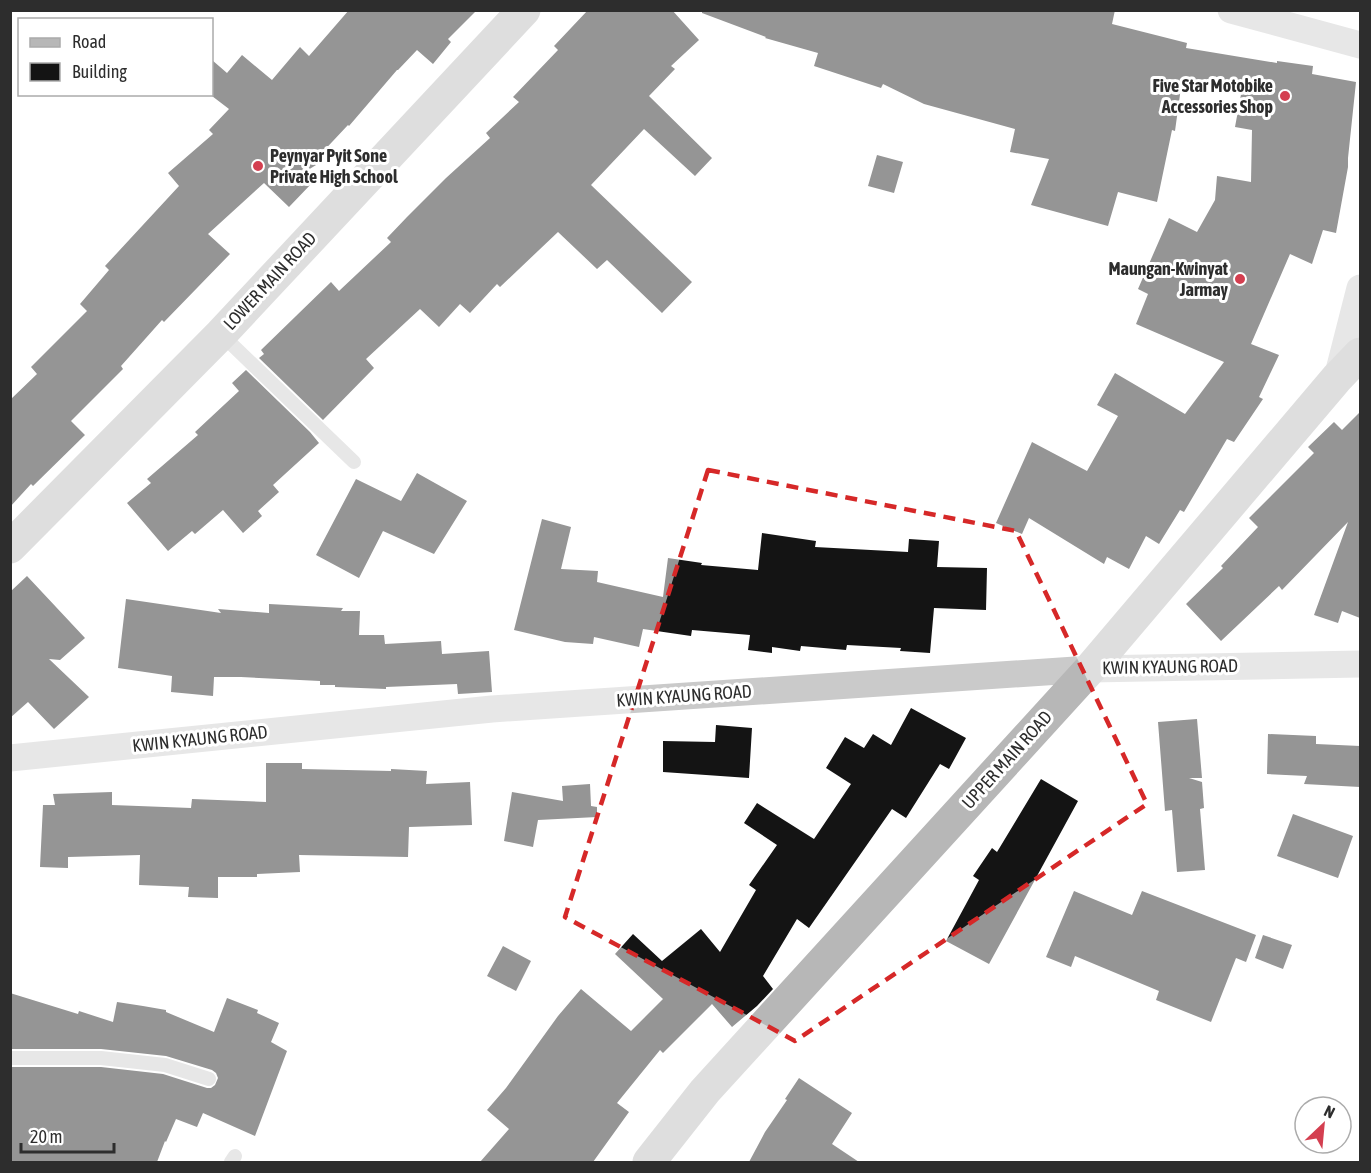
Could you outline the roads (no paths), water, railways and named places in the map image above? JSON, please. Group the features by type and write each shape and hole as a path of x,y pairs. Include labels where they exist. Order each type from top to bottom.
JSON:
{"main road":[{"name":"LOWER MAIN ROAD","path":"10,547 220,333 524,10"},
{"name":"UPPER MAIN ROAD","path":"649,1162 705,1091 1090,669 1337,378 1360,354"}],"street":[{"path":"1231,10 1360,45"},
{"path":"1337,378 1360,288"},
{"name":"KWIN KYAUNG ROAD","path":"10,758 492,709 1090,669 1360,664"}],"lane":[{"path":"220,333 354,462"},
{"path":"10,1058 101,1058 165,1065 209,1079"}],"place":[{"name":"Five Star Motobike Accessories Shop","path":"1285,96"},
{"name":"Peynyar Pyit Sone Private High School","path":"258,166"},
{"name":"Maungan-Kwinyat Jarmay","path":"1240,279"}]}
